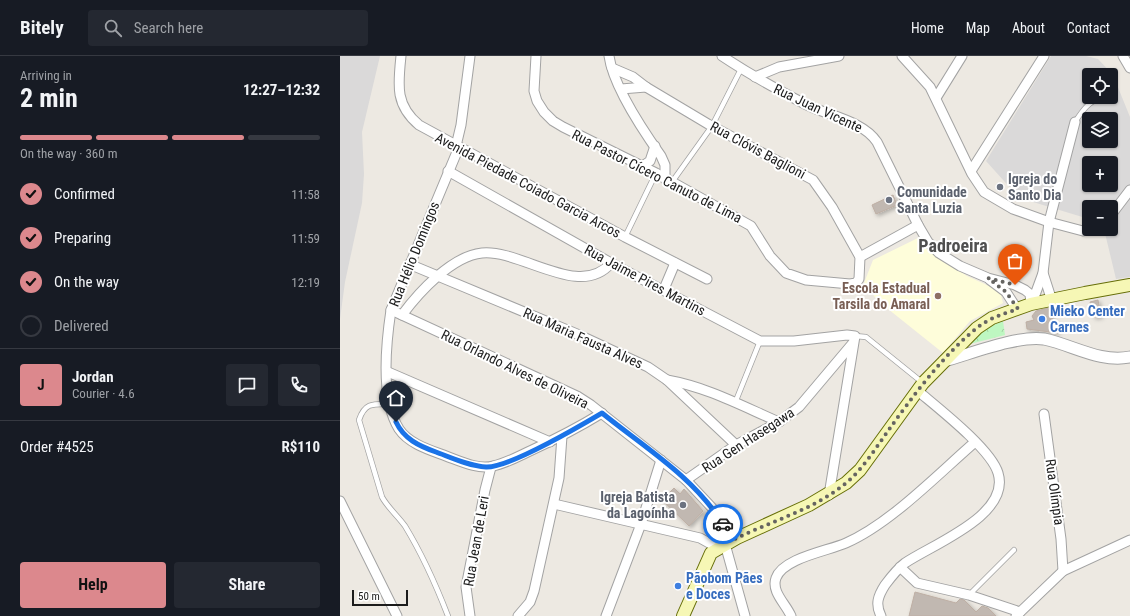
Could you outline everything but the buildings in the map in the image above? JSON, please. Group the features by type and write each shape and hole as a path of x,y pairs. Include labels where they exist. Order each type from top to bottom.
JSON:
{"main road":[{"path":"683,616 711,553 725,544 829,495 846,483 860,470 921,387 944,361 977,328 992,318 1031,304 1052,301 1085,292 1130,286"}],"street":[{"name":"Avenida Piedade Coiado Garcia Arcos","path":"401,56 399,89 405,112 418,125 625,237 707,279"},
{"name":"Rua Hélio Domingos","path":"470,56 458,146 391,310 387,335 388,372 390,404 400,430 408,439 421,447 473,465 491,467"},
{"name":"Rua Pastor Cícero Canuto de Lima","path":"536,56 534,91 537,101 544,112 563,128 656,173 751,226 775,261 786,273 806,280 850,284 856,283 859,279 860,257"},
{"path":"609,56 612,68 621,88 662,156 668,180"},
{"name":"Rua Juan Vicente","path":"722,56 755,78 805,104 868,131 877,142 928,242 939,252 960,266 988,278 1015,285 1025,290 1030,294 1031,304"},
{"path":"755,78 779,67 788,60 839,56"},
{"path":"902,56 930,87 978,186 992,198 1014,209 1049,222 1082,231"},
{"path":"936,98 962,56"},
{"path":"971,171 1044,56"},
{"path":"1123,56 1130,68"},
{"name":"Rua Clóvis Baglioni","path":"612,68 633,77 646,88 712,126 813,180 825,196 860,257"},
{"path":"930,87 949,79"},
{"name":"Rua Clóvis Baglioni","path":"621,88 646,88"},
{"path":"1031,304 1043,273 1049,222 1075,122"},
{"path":"641,166 650,161 655,146"},
{"name":"Rua Jaime Pires Martins","path":"448,170 611,263 664,289 718,320 760,341 794,341 848,335 854,340"},
{"path":"1118,206 1130,190"},
{"path":"860,257 918,225"},
{"path":"402,315 417,296 439,275 459,261 482,253 512,256 553,271 583,277 604,270 611,263"},
{"path":"664,289 675,263"},
{"name":"Rua Maria Fausta Alves","path":"409,264 439,275 577,334 648,367 667,380 736,445"},
{"path":"1043,273 1052,301"},
{"name":"Rua Juan Vicente","path":"988,278 1006,292 1018,309"},
{"name":"Rua Orlando Alves de Oliveira","path":"391,310 577,396 602,413 686,480 716,512 745,616"},
{"path":"944,361 1018,340 1032,339 1044,339 1101,356 1113,358 1130,357"},
{"path":"829,495 854,340"},
{"name":"Rua Gen Hasegawa","path":"686,480 736,445 778,422 799,408 813,393 854,340"},
{"path":"388,372 550,442"},
{"path":"667,380 698,387 778,422"},
{"path":"881,616 878,609 877,598 888,580 900,568 981,518 994,503 999,486 998,471 975,442 921,387"},
{"path":"491,467 508,462 550,442 602,413"},
{"name":"Rua Olímpia","path":"1044,414 1061,539 1063,571"},
{"path":"518,616 530,602 534,591 559,478 562,436"},
{"path":"791,616 779,597 776,588 775,578 779,572 791,563 845,544 866,532 893,513 975,442"},
{"path":"606,616 641,524 662,460"},
{"name":"Rua Jean de Leri","path":"470,616 466,586 474,538 491,467"},
{"path":"340,501 397,616"},
{"path":"554,504 725,544"},
{"path":"900,568 917,582 969,595 1018,614 1063,571 1130,540"}],"lane":[{"path":"668,180 712,126 741,69"},
{"path":"1075,122 1084,107 1088,104"},
{"path":"625,237 656,173"},
{"path":"854,340 866,338 921,387"},
{"path":"735,403 760,341"},
{"path":"390,404 372,404 362,410 359,420 382,497 411,537 432,577 448,616"},
{"path":"969,595 1014,550"}],"shaded area":[{"path":"340,56 380,56 362,132 364,174 362,203 345,282 340,319"},
{"path":"1051,56 1086,56 1098,59 1106,68 1082,68 1082,104 1118,104 1118,87 1130,117 1130,277 1116,279 1106,236 1118,236 1118,200 1082,200 1082,217 1033,202 1013,191 986,161"},
{"name":"Escola Estadual Tarsila do Amaral","path":"920,237 930,251 967,276 1000,291 1003,303 970,321 943,353 878,301 864,283 873,260"}],"green space":[{"path":"1003,321 1005,335 966,345 984,329"}],"way so far":[{"path":"723,524 733,540 809,506 829,495 846,483 860,470 923,383 944,361 977,328 992,318 1018,309 1014,301 1006,292 988,278 1015,285"}],"place":[{"name":"Igreja do Santo Dia","path":"1000,187"},
{"name":"Comunidade Santa Luzia","path":"889,200"},
{"name":"Escola Estadual Tarsila do Amaral","path":"938,296"},
{"name":"Mieko Center Carnes","path":"1042,319"},
{"name":"Igreja Batista da Lagoínha","path":"683,505"},
{"name":"Pãobom Pães e Doces","path":"678,586"}],"district":[{"name":"Padroeira","path":"953,246"}],"route":[{"path":"396,422 400,430 408,439 421,447 462,462 491,467 508,462 550,442 602,413 686,480 716,512 723,524"}]}
